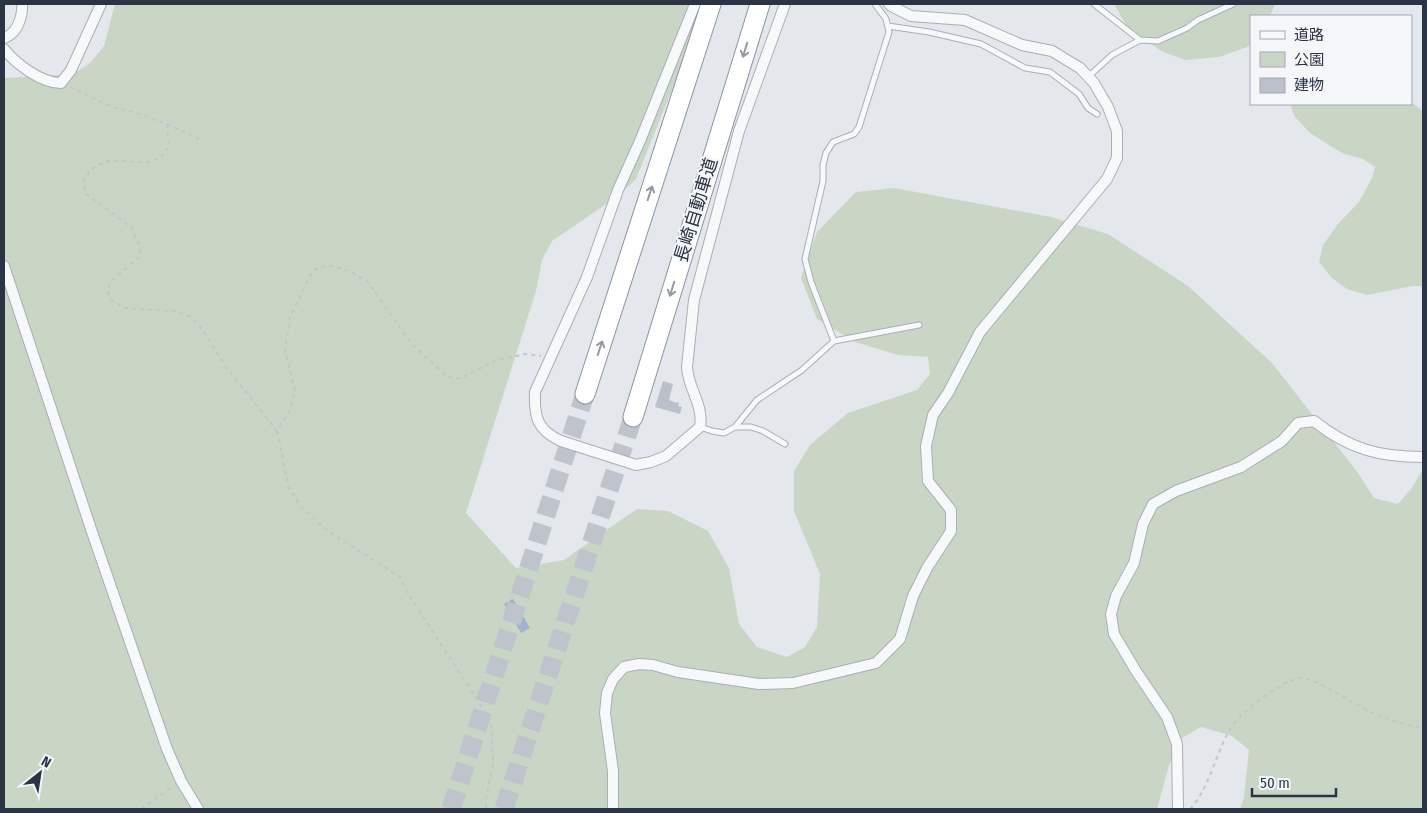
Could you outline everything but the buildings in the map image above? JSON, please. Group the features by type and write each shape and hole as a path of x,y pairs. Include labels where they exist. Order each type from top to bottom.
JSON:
{"highway":[{"path":"585,394 711,4"},
{"name":"長崎自動車道","path":"633,416 760,4"}],"street":[{"path":"4,38 11,34 18,24 22,4"},
{"path":"4,49 30,72 53,83 61,83 71,70 100,4"},
{"path":"695,4 640,141 618,190 587,277 535,392 534,406 536,418 550,436 636,465 666,456 700,427 700,409 687,378 694,300 739,131 785,4"},
{"path":"613,809 613,771 605,713 607,693 613,679 624,667 639,664 653,665 678,672 759,684 793,683 876,663 900,639 913,596 950,530 951,510 928,481 926,446 933,415 948,393 980,332 1107,179 1116,158 1117,131 1108,107 1094,83 1080,68 1052,51 1022,44 965,20 911,16 889,4"},
{"path":"4,266 92,532 167,749 181,781 198,809"},
{"path":"1178,809 1177,744 1167,717 1114,634 1111,614 1116,596 1134,563 1143,524 1153,504 1176,491 1242,467 1282,441 1298,423 1314,421 1330,434 1362,450 1404,457 1423,457"}],"lane":[{"path":"834,341 804,259 823,182 823,166 826,153 833,142 854,134 859,127 889,32 886,19 875,4"},
{"path":"1094,4 1140,40"},
{"path":"1088,77 1112,55 1140,40 1158,41 1233,4"},
{"path":"888,26 929,32 981,44 1025,68 1050,72 1079,94 1088,108 1097,114"},
{"path":"700,427 724,433 735,427 757,400 802,370 834,341 919,325"},
{"path":"735,427 751,427 763,431 785,444"}],"path":[{"path":"61,83 112,107 134,112 167,124 199,139"},
{"path":"167,124 169,146 160,158 147,162 108,161 91,169 83,182 87,195 132,228 140,246 139,257 110,282 108,292 112,300 124,308 174,311 190,316 199,325 226,367 277,431 289,489 304,510 328,531 400,577 407,592 491,722 493,764 486,799 486,809"},
{"path":"277,431 290,410 294,391 285,350 290,317 310,276 318,267 333,266 351,272 368,282 410,342 444,375 455,379 496,360 526,354 550,358"},
{"path":"1190,809 1207,781 1218,754 1234,725 1254,704 1282,684 1302,678 1320,684 1368,711 1406,725 1423,728"},
{"path":"141,809 181,781"}],"green space":[{"path":"115,4 701,4 685,57 636,179 618,196 552,241 542,260 536,291 466,513 516,568 564,560 637,509 668,511 708,531 729,568 739,624 757,647 787,657 805,647 817,627 820,574 794,511 794,471 810,445 848,413 917,390 930,374 928,357 898,355 855,342 817,319 801,278 817,232 856,192 894,188 1051,217 1108,234 1188,286 1272,363 1358,473 1374,498 1398,504 1411,489 1423,469 1423,809 1240,809 1244,797 1249,750 1232,736 1201,727 1182,738 1169,765 1157,809 4,809 4,78 75,73 91,62 104,46"},
{"path":"1114,4 1275,4 1270,15 1250,15 1250,44 1247,47 1219,57 1185,60 1161,51 1126,25"},
{"path":"1412,103 1423,111 1423,286 1413,286 1367,295 1347,289 1331,277 1319,262 1323,245 1338,224 1359,202 1372,178 1375,167 1363,159 1342,153 1310,133 1295,117 1290,105 1412,105"}],"water":[{"path":"513,599 530,628 521,633 504,604"}],"tunnel":[{"path":"451,809 585,394"},
{"path":"504,809 633,417"}]}
